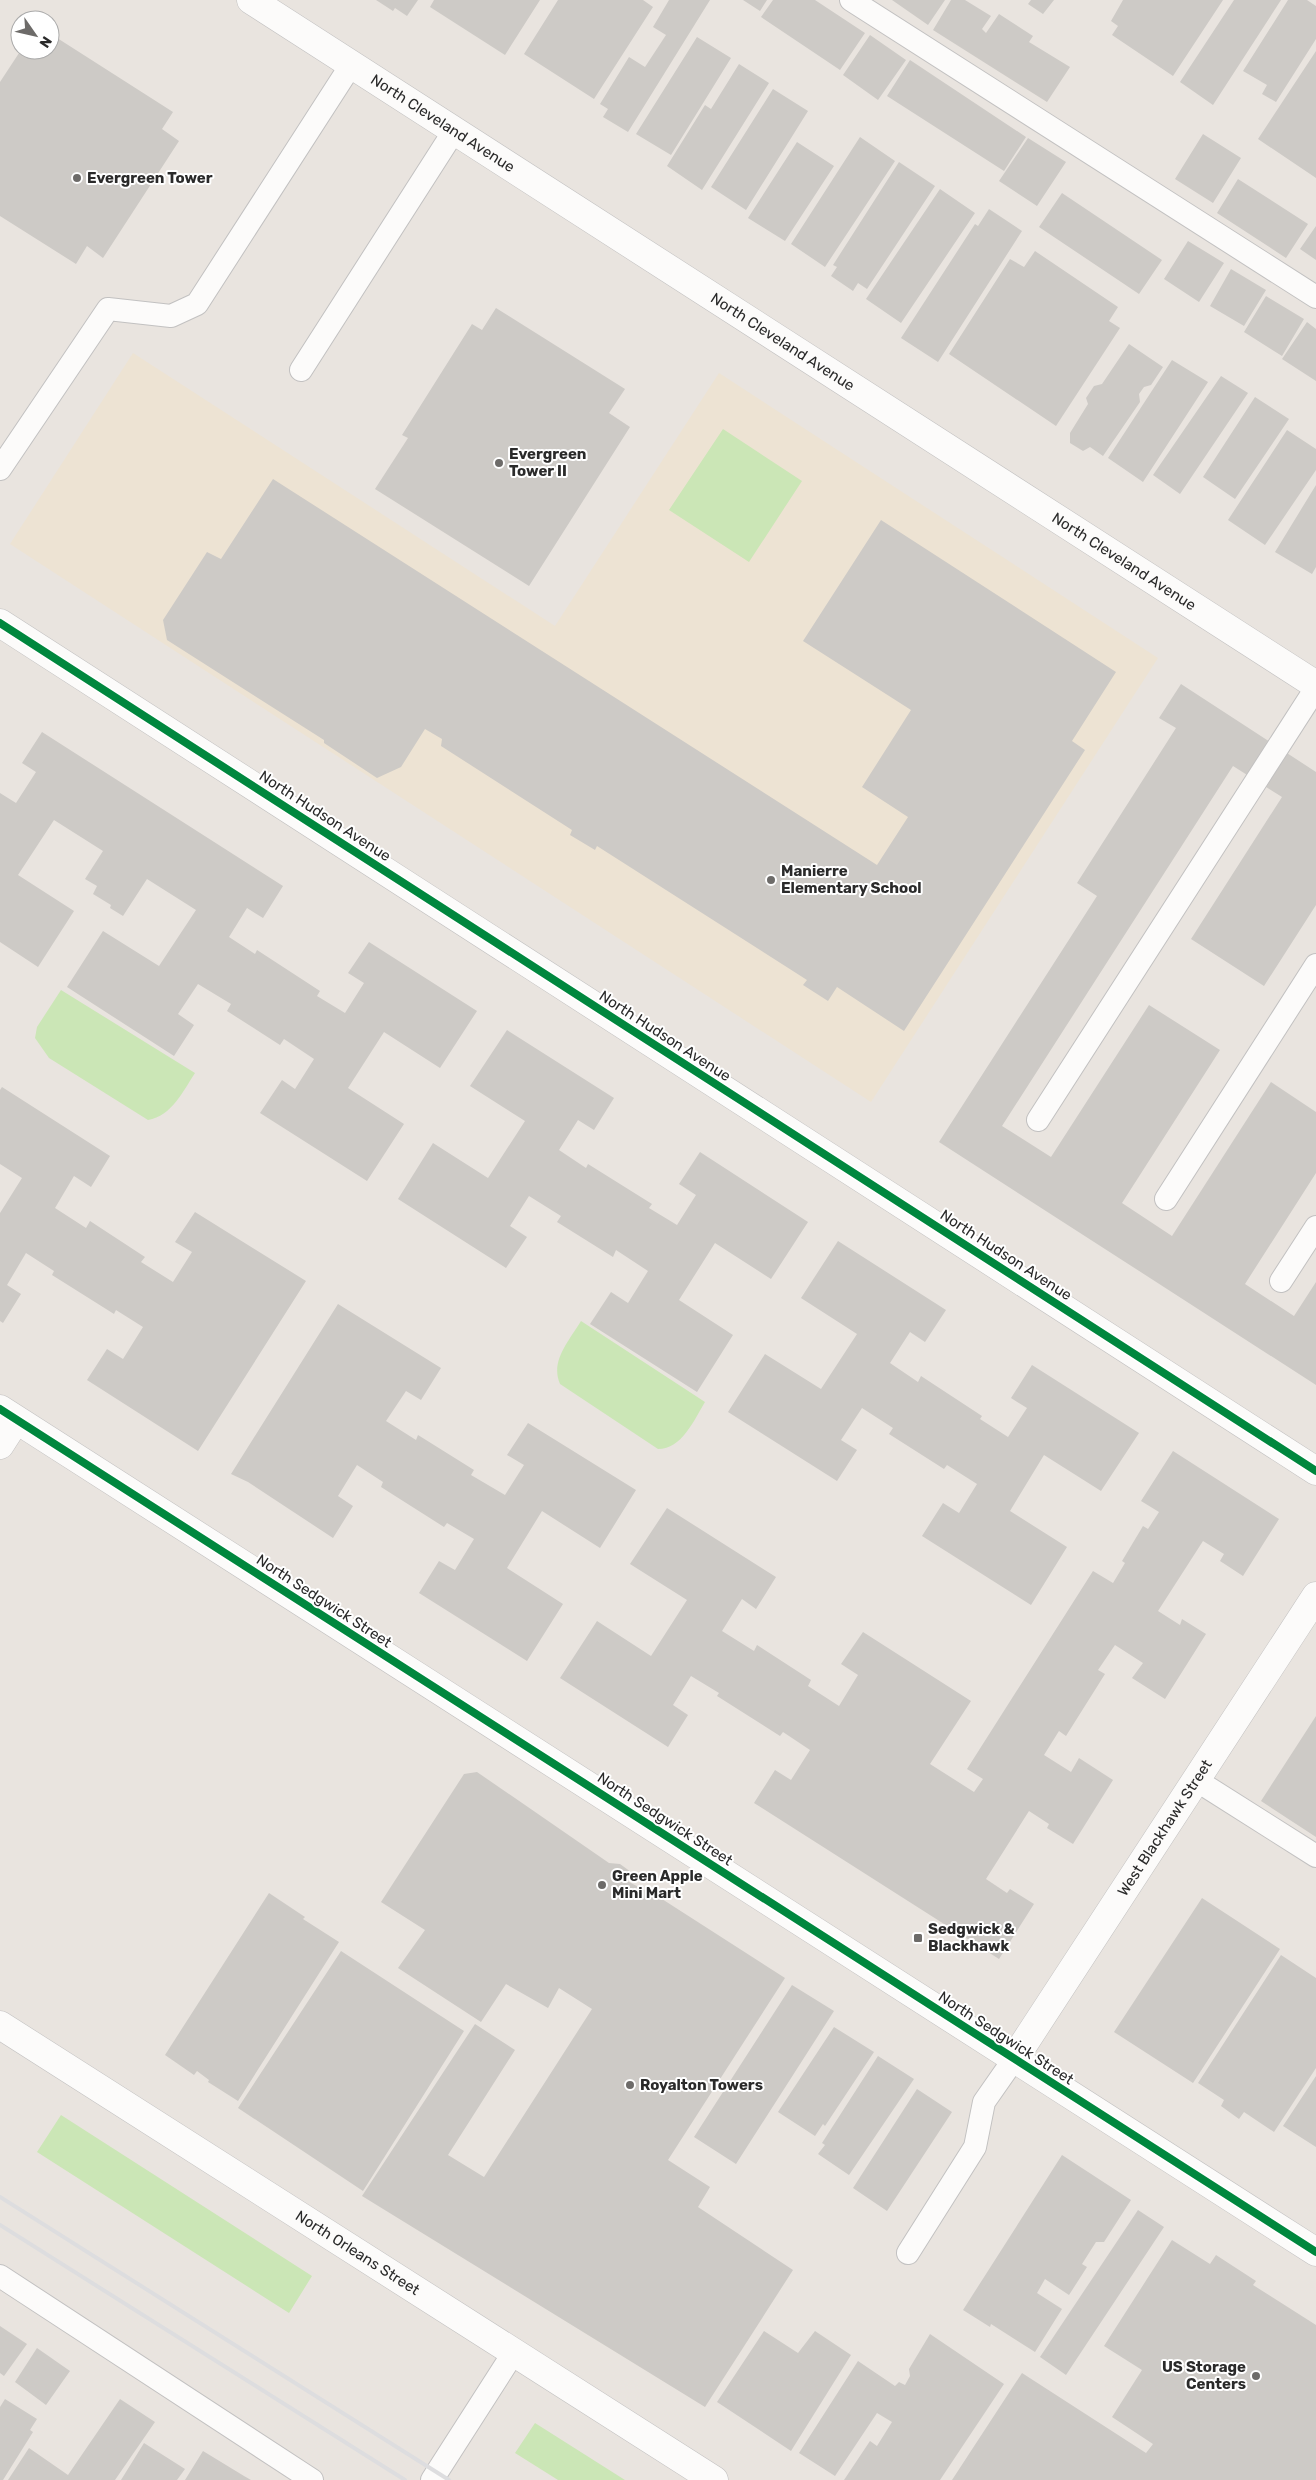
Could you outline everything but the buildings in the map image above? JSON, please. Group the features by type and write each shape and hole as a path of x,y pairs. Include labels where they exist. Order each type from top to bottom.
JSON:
{"street":[{"name":"North Cleveland Avenue","path":"251,0 1316,686"},
{"name":"North Hudson Avenue","path":"0,623 1316,1471"},
{"path":"0,1445 8,1415"},
{"name":"North Sedgwick Street","path":"8,1415 1316,2252"},
{"name":"West Blackhawk Street","path":"1014,2059 1316,1596"},
{"name":"North Orleans Street","path":"0,2025 714,2480"}],"lane":[{"path":"851,0 1316,298"},
{"path":"0,468 108,309 171,316 196,304 351,65"},
{"path":"301,370 454,131"},
{"path":"1038,1120 1316,686"},
{"path":"1166,1199 1316,965"},
{"path":"1281,1281 1316,1227"},
{"path":"1196,1780 1316,1856"},
{"path":"908,2253 975,2147 984,2102 1014,2059"},
{"path":"0,2276 312,2480"},
{"path":"432,2480 514,2352"}],"shaded area":[{"name":"Manierre Elementary School","path":"133,353 555,626 719,373 1158,658 871,1102 10,544"}],"green space":[{"path":"723,429 802,481 749,562 669,510"},
{"path":"61,990 195,1073 176,1102 164,1114 148,1120 49,1058 35,1038 37,1027"},
{"path":"581,1321 705,1402 692,1425 681,1439 666,1448 658,1449 560,1384 557,1367 559,1359"},
{"path":"61,2115 312,2276 289,2313 37,2152"},
{"path":"535,2423 625,2480 558,2480 515,2453"}],"railway":[{"path":"0,2197 449,2480"},
{"path":"0,2225 405,2480"}],"cycle path":[{"path":"0,623 1316,1471"},
{"path":"0,1409 1316,2252"}],"place":[{"name":"Evergreen Tower","path":"77,178"},
{"name":"Evergreen Tower II","path":"499,463"},
{"name":"Manierre Elementary School","path":"771,880"},
{"name":"Green Apple Mini Mart","path":"602,1885"},
{"name":"Sedgwick & Blackhawk","path":"918,1938"},
{"name":"Royalton Towers","path":"630,2085"},
{"name":"US Storage Centers","path":"1256,2376"}]}
